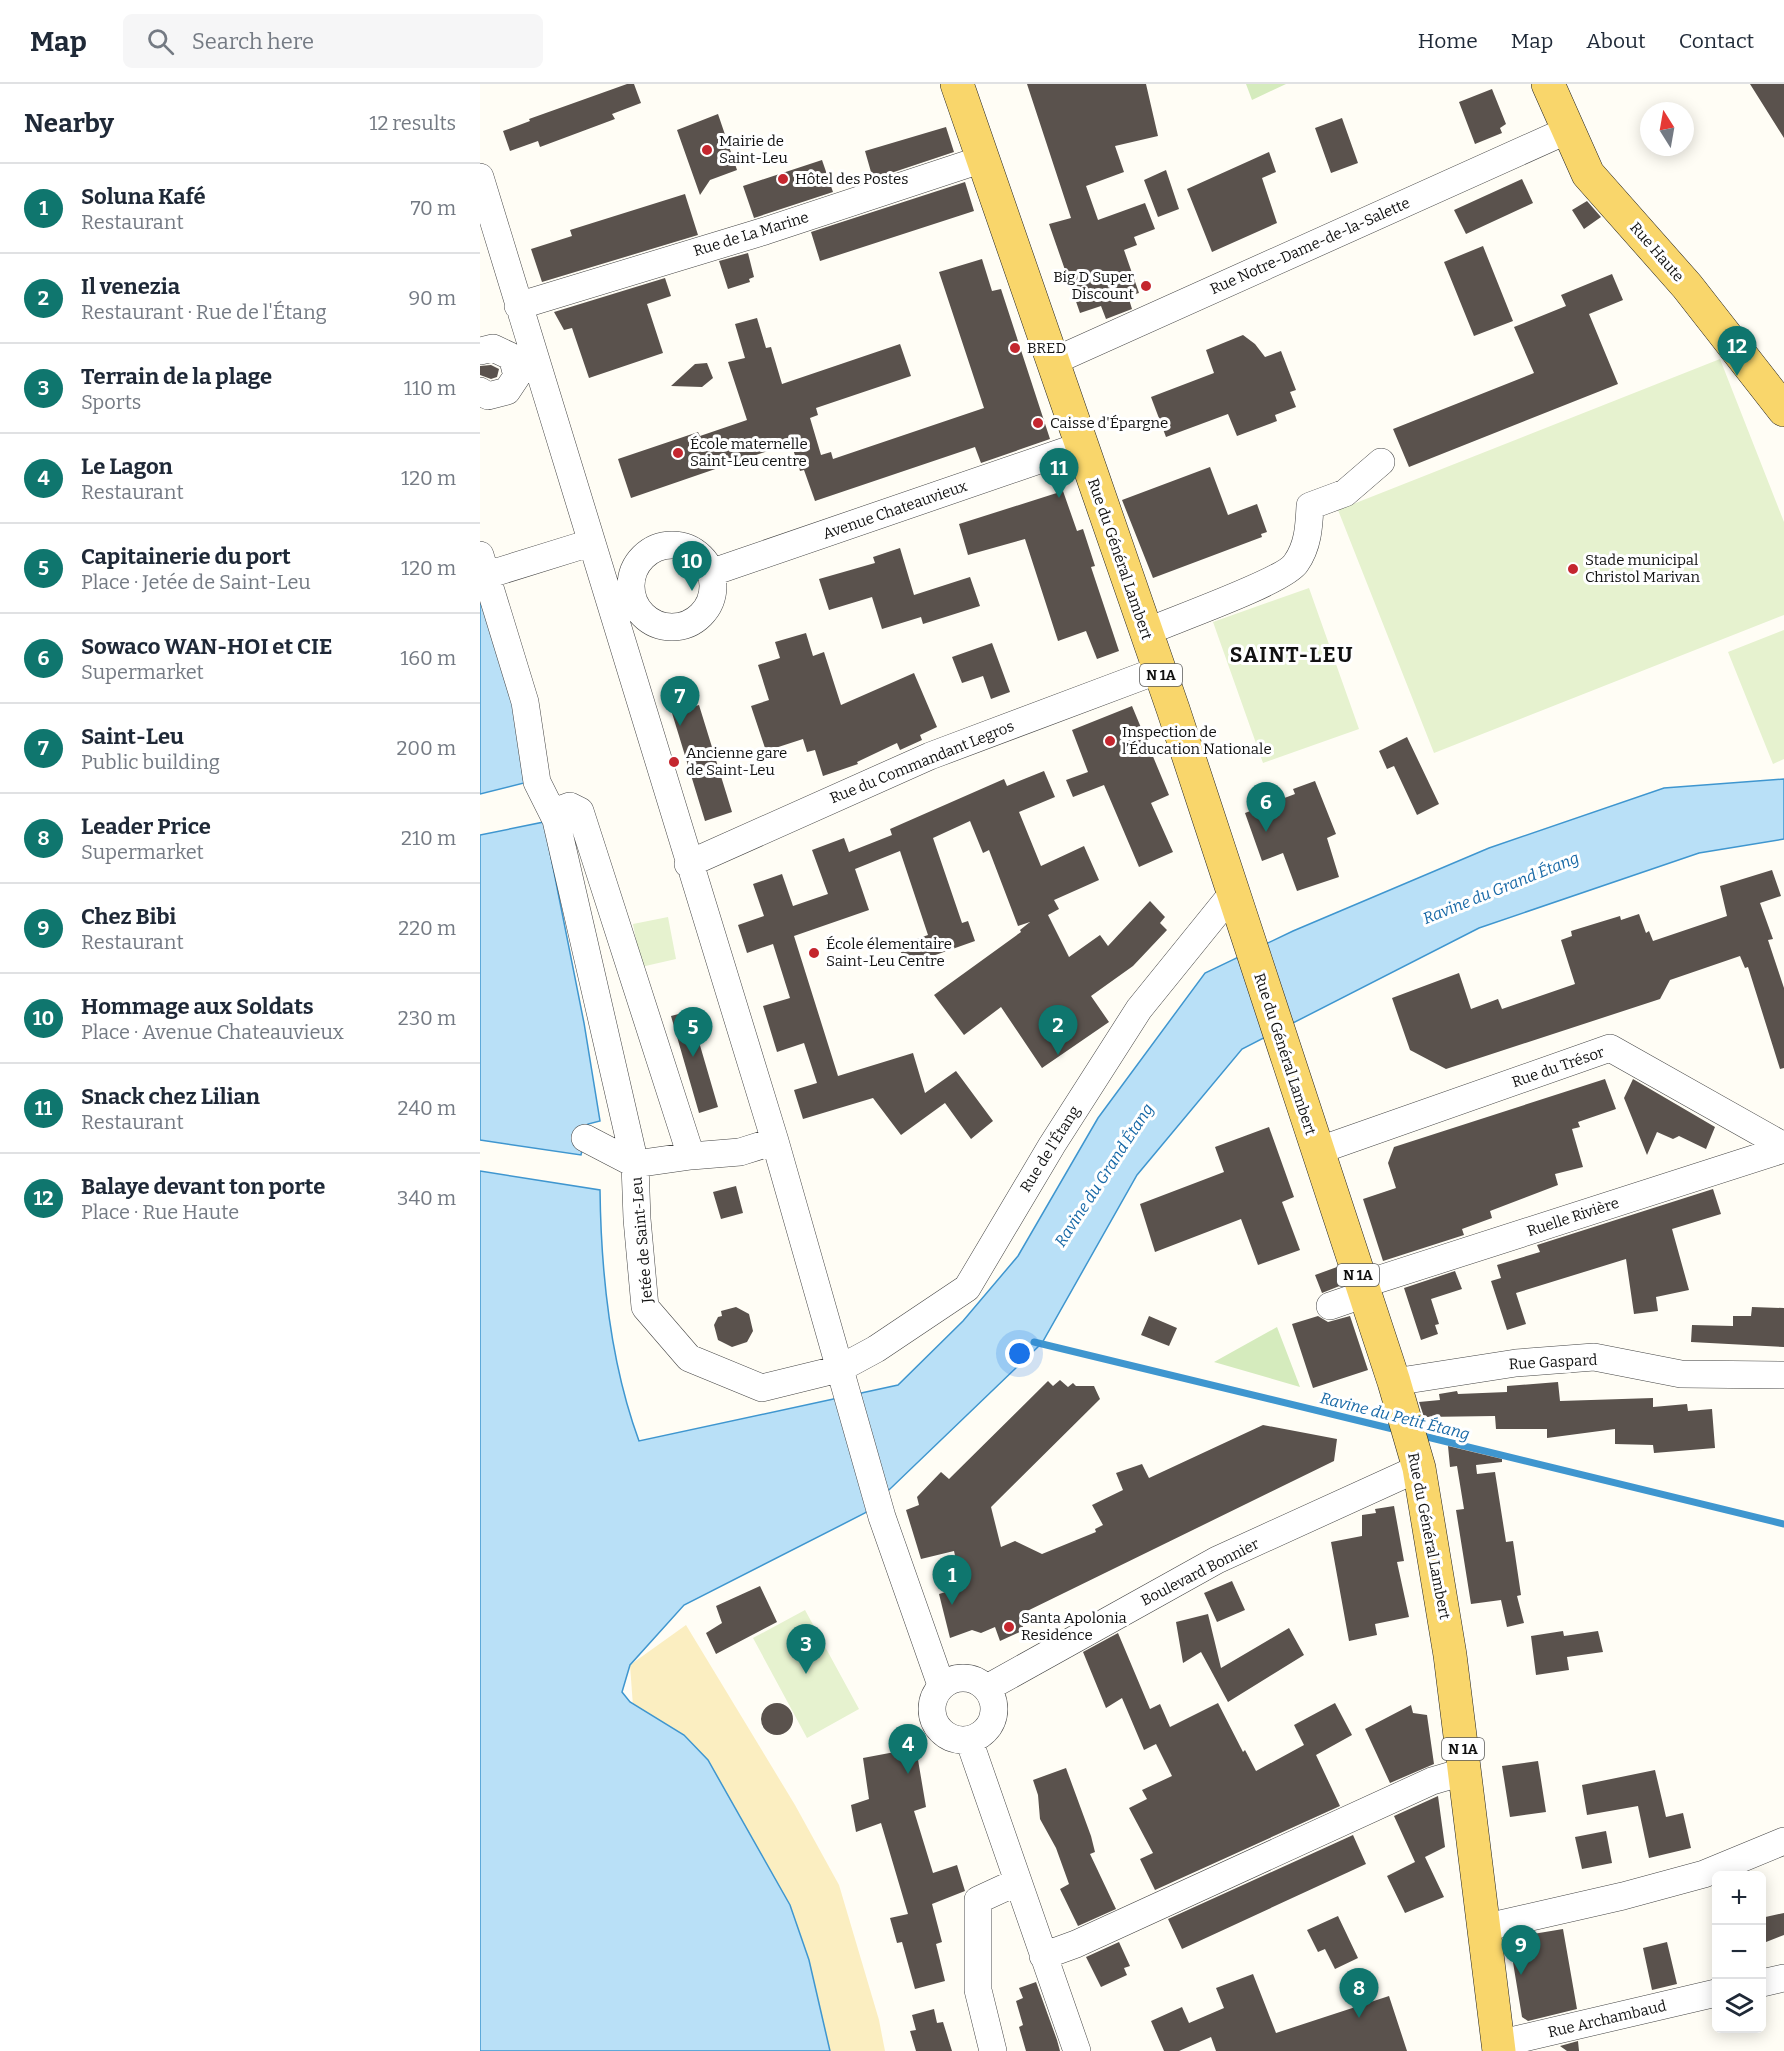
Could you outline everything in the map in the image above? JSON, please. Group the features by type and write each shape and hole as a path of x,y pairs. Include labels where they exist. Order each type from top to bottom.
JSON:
{"main road":[{"name":"Rue du Général Lambert","path":"957,84 1159,670 1396,1390 1415,1458 1450,1655 1499,2047"},
{"name":"Rue Haute","path":"1548,84 1588,174 1687,286 1784,410"}],"street":[{"name":"Rue Notre-Dame-de-la-Salette","path":"1052,362 1568,130"},
{"name":"Rue de La Marine","path":"518,306 765,231 983,159"},
{"path":"480,177 518,306 523,360 590,543 622,602 688,864 775,1141 882,1517 941,1685"},
{"path":"480,351 493,348 523,360"},
{"path":"480,391 488,396 507,391 517,376 523,360"},
{"name":"Avenue Chateauvieux","path":"710,573 1080,446"},
{"path":"1146,632 1228,599 1295,565 1308,540 1310,506 1345,493 1381,462"},
{"path":"556,820 537,782 525,702 483,565 590,543"},
{"path":"680,546 692,550 702,559 710,573 711,596 706,608 697,618 685,624 672,627 659,625 647,619 637,609 622,602 634,569 642,558 660,547 680,546"},
{"name":"Rue du Commandant Legros","path":"688,864 930,756 1159,670"},
{"path":"556,820 559,810 570,806 580,811 692,1156"},
{"name":"Jetée de Saint-Leu","path":"556,820 635,1164 637,1219 645,1307 689,1358 762,1388 842,1377"},
{"name":"Rue de l'Étang","path":"842,1377 876,1349 968,1288 1052,1145 1139,1010 1232,894"},
{"name":"Rue du Trésor","path":"1317,1151 1610,1048 1784,1147"},
{"path":"585,1138 635,1164 740,1152 775,1141"},
{"name":"Ruelle Rivière","path":"1330,1306 1363,1290 1784,1147"},
{"name":"Rue Gaspard","path":"1396,1390 1516,1363 1594,1357 1681,1374 1784,1375"},
{"name":"Boulevard Bonnier","path":"987,1688 1217,1560 1415,1458"},
{"path":"957,1677 973,1678 987,1688 994,1702 993,1719 984,1733 969,1740 952,1739 938,1730 931,1715 932,1698 941,1685 957,1677"},
{"path":"969,1740 1077,2051"},
{"path":"1043,1956 1076,1944 1432,1780 1466,1771"},
{"path":"1483,1928 1704,1874 1784,1841"},
{"path":"993,2051 978,1990 978,1900 1017,1881"},
{"path":"1766,1982 1784,1978"},
{"name":"Rue Archambaud","path":"1499,2047 1712,1994"}],"green space":[{"path":"1246,84 1286,84 1252,100"},
{"name":"Stade municipal Christol Marivan","path":"1720,359 1784,522 1784,615 1434,753 1338,510"},
{"path":"1309,588 1359,729 1263,763 1213,622"},
{"path":"1784,630 1784,759 1773,764 1728,652"},
{"path":"668,917 676,959 641,967 633,924"},
{"path":"1277,1327 1300,1387 1214,1362"},
{"path":"805,1610 859,1709 807,1738 753,1638"}],"sand":[{"path":"686,1625 795,1805 839,1885 879,2020 885,2051 808,2051 634,1720 630,1665"}],"water":[{"path":"480,589 510,678 524,783 480,794"},
{"name":"Ravine du Grand Étang","path":"1784,779 1784,839 1699,853 1479,928 1242,1049 1137,1175 1042,1343 865,1513 684,1605 630,1665 622,1692 630,1702 684,1735 708,1760 790,1905 809,1960 830,2051 480,2051 480,1171 600,1190 602,1254 609,1317 621,1380 639,1441 898,1385 963,1321 1018,1256 1098,1118 1205,973 1293,931 1489,848 1664,788"},
{"path":"544,822 584,1023 600,1121 588,1124 581,1155 480,1140 480,835"}],"building":[{"path":"627,84 634,84 641,103 612,114 615,119 540,147 538,141 510,151 503,131 530,121 529,119"},
{"path":"1027,84 1146,84 1158,136 1115,146 1124,172 1086,186 1098,220 1145,203 1155,229 1134,237 1137,245 1124,250 1139,293 1128,296 1132,309 1106,319 1101,306 1080,313 1049,224 1071,218"},
{"path":"1750,84 1784,84 1784,138"},
{"path":"1492,89 1506,124 1500,128 1502,133 1475,144 1459,102"},
{"name":"Mairie de Saint-Leu","path":"718,114 737,170 710,180 700,195 677,130"},
{"path":"1342,118 1358,163 1331,173 1315,128"},
{"path":"946,127 954,152 873,179 865,151"},
{"path":"1269,152 1276,172 1262,178 1277,223 1212,252 1187,189"},
{"path":"822,160 833,192 754,218 743,186"},
{"path":"1166,170 1179,209 1158,217 1144,180"},
{"path":"1522,179 1533,203 1466,234 1454,210"},
{"path":"965,182 974,211 820,261 811,232"},
{"path":"685,194 698,235 542,282 531,249 572,236 570,230"},
{"path":"1587,201 1601,217 1584,229 1572,210"},
{"path":"1483,246 1513,321 1474,336 1444,262"},
{"path":"748,253 754,277 749,279 750,282 728,289 719,261"},
{"path":"982,259 992,291 1001,289 1050,439 981,463 975,447 815,501 804,470 800,471 791,443 631,498 618,459 698,432 700,436 747,420 728,362 745,358 735,324 757,318 766,348 771,347 782,384 900,344 911,376 816,408 818,415 810,418 821,455 831,452 833,459 984,408 939,272"},
{"path":"1612,274 1623,300 1589,314 1618,384 1409,467 1393,429 1534,373 1514,327 1566,306 1561,295"},
{"path":"665,278 671,296 647,304 663,353 589,378 572,328 564,330 554,312"},
{"path":"1243,335 1255,344 1265,357 1281,351 1296,390 1290,392 1296,407 1275,415 1277,421 1237,436 1228,414 1166,437 1151,397 1214,373 1206,350"},
{"path":"707,363 713,378 702,387 671,386 695,364"},
{"path":"491,365 499,369 497,377 491,379 480,375 480,366"},
{"path":"1210,467 1228,515 1257,504 1267,532 1261,534 1262,537 1153,578 1122,500"},
{"path":"1063,491 1077,531 1083,529 1095,566 1091,567 1119,651 1097,659 1086,631 1058,641 1025,539 968,555 959,524"},
{"path":"900,548 914,595 970,577 980,606 923,624 921,617 882,629 872,597 829,610 819,579 875,563 873,557"},
{"path":"806,633 813,656 824,652 841,705 914,673 937,727 920,735 922,740 900,750 897,743 857,762 858,764 823,776 815,750 807,752 803,739 766,751 751,706 769,700 758,665 780,658 775,642"},
{"path":"992,643 1010,692 991,699 983,676 962,683 952,657"},
{"path":"699,705 732,812 705,821 672,713"},
{"path":"1132,706 1169,795 1151,803 1173,852 1139,867 1104,785 1073,797 1066,780 1088,772 1072,730"},
{"path":"1407,737 1439,804 1417,815 1394,766 1387,769 1379,751"},
{"path":"1044,771 1055,797 1019,812 1041,866 1084,846 1099,880 1054,900 1059,909 1048,915 1069,957 1100,935 1108,946 1150,901 1165,917 1160,923 1167,930 1133,966 1091,996 1109,1022 1042,1068 1001,1007 964,1035 934,995 1021,932 1020,930 1030,922 1018,926 989,850 983,853 970,821 933,838 962,923 968,921 975,941 910,964 896,946 928,935 900,851 855,869 869,910 794,936 838,1076 913,1053 925,1093 956,1071 993,1121 971,1139 945,1103 901,1135 873,1098 803,1119 794,1090 817,1083 804,1043 777,1052 763,1006 790,998 773,944 747,953 738,925 764,916 753,884 782,874 793,906 828,894 812,850 844,838 849,852 892,835 890,829 1004,779 1007,786"},
{"path":"1315,781 1336,834 1327,838 1339,877 1297,891 1283,853 1262,861 1245,813 1295,794 1293,789"},
{"path":"1772,870 1781,896 1760,903 1773,939 1768,940 1784,988 1784,1068 1780,1069 1748,967 1745,968 1740,956 1670,980 1660,999 1446,1069 1410,1050 1392,998 1459,973 1471,1009 1498,999 1502,1009 1575,984 1561,940 1572,936 1571,931 1620,916 1621,920 1639,914 1646,933 1649,931 1653,941 1727,916 1720,886"},
{"path":"690,1011 718,1107 699,1113 671,1016"},
{"path":"1605,1079 1616,1109 1578,1122 1580,1127 1572,1129 1583,1167 1555,1174 1558,1185 1490,1211 1492,1218 1462,1229 1464,1235 1383,1261 1363,1199 1396,1188 1388,1163 1394,1147"},
{"path":"1633,1079 1715,1127 1706,1149 1679,1136 1673,1139 1657,1132 1647,1155 1624,1098"},
{"path":"1269,1127 1294,1197 1282,1202 1300,1250 1258,1265 1241,1219 1155,1252 1140,1204 1224,1172 1215,1147"},
{"path":"736,1186 743,1213 721,1219 713,1192"},
{"path":"1713,1189 1721,1214 1672,1229 1689,1290 1656,1297 1658,1311 1634,1314 1626,1259 1516,1293 1526,1324 1507,1330 1491,1281 1501,1278 1497,1265 1540,1252 1537,1245"},
{"path":"1337,1267 1342,1285 1322,1293 1315,1275"},
{"path":"1455,1271 1462,1289 1431,1299 1439,1324 1435,1325 1438,1334 1421,1340 1404,1288"},
{"path":"736,1307 749,1314 753,1331 747,1342 732,1347 718,1340 714,1325 718,1317 722,1316 721,1311"},
{"path":"1752,1307 1784,1308 1784,1347 1691,1342 1692,1325 1733,1326 1733,1316 1751,1316"},
{"path":"1149,1316 1177,1328 1169,1346 1141,1335"},
{"path":"1318,1316 1328,1322 1350,1316 1368,1370 1313,1388 1292,1324"},
{"path":"1060,1380 1068,1387 1073,1383 1076,1386 1094,1386 1100,1399 991,1507 1001,1547 1015,1541 1042,1554 1096,1532 1095,1529 1103,1525 1092,1505 1123,1490 1116,1473 1142,1464 1149,1478 1263,1425 1337,1439 1334,1461 1019,1615 1024,1630 1000,1641 995,1627 981,1633 972,1630 950,1638 939,1594 962,1587 954,1551 921,1559 906,1510 919,1505 917,1497 941,1472 949,1479 1048,1381 1053,1386"},
{"path":"1558,1382 1560,1401 1653,1398 1653,1407 1687,1404 1688,1411 1712,1409 1715,1448 1654,1453 1653,1445 1615,1444 1615,1429 1547,1438 1547,1429 1496,1429 1495,1416 1424,1417 1419,1402 1440,1400 1439,1394 1457,1391 1458,1394 1507,1392 1507,1386"},
{"path":"1448,1446 1502,1459 1502,1462 1476,1465 1477,1474 1495,1472 1506,1542 1513,1541 1521,1595 1517,1596 1524,1623 1507,1627 1501,1600 1471,1604 1456,1510 1464,1509 1457,1466 1450,1467"},
{"path":"1394,1506 1404,1561 1397,1562 1409,1617 1375,1624 1377,1635 1349,1641 1331,1542 1362,1536 1362,1515 1376,1513 1375,1509"},
{"path":"1232,1581 1245,1610 1217,1622 1204,1593"},
{"path":"760,1586 777,1622 716,1654 706,1633 722,1623 716,1606"},
{"path":"1208,1614 1221,1668 1289,1628 1304,1655 1228,1702 1201,1652 1183,1663 1176,1622"},
{"path":"1563,1631 1564,1636 1598,1631 1603,1652 1567,1657 1569,1670 1536,1675 1531,1636"},
{"path":"1118,1633 1150,1709 1160,1704 1170,1727 1218,1703 1243,1752 1245,1750 1256,1771 1304,1745 1294,1725 1335,1703 1352,1735 1316,1755 1340,1806 1155,1890 1140,1859 1153,1853 1129,1808 1147,1799 1142,1790 1172,1776 1156,1744 1144,1750 1122,1698 1106,1708 1083,1652"},
{"path":"777,1703 788,1708 793,1719 788,1730 777,1735 766,1730 761,1719 766,1708"},
{"path":"1411,1705 1413,1713 1427,1715 1434,1764 1390,1783 1365,1729"},
{"path":"916,1748 926,1807 914,1811 933,1873 957,1865 965,1891 932,1904 942,1942 936,1944 945,1981 915,1989 902,1942 897,1943 890,1918 908,1914 881,1823 856,1832 851,1805 869,1799 863,1758"},
{"path":"1538,1761 1546,1812 1510,1817 1502,1766"},
{"path":"1066,1768 1091,1836 1095,1852 1090,1854 1116,1909 1078,1926 1060,1889 1069,1884 1056,1848 1040,1819 1038,1795 1033,1780"},
{"path":"1655,1770 1666,1817 1683,1813 1691,1848 1649,1858 1638,1806 1587,1815 1582,1785"},
{"path":"1438,1796 1445,1847 1425,1857 1444,1897 1405,1913 1387,1876 1415,1862 1394,1816"},
{"path":"1606,1831 1612,1863 1582,1869 1575,1837"},
{"path":"1353,1835 1366,1864 1182,1949 1168,1919"},
{"path":"1784,1913 1784,1935 1766,1942 1766,1917"},
{"path":"1338,1916 1358,1958 1335,1969 1325,1949 1318,1952 1307,1930"},
{"path":"1563,1929 1577,2009 1528,2021 1522,2017 1509,1938"},
{"path":"1119,1942 1130,1966 1124,1968 1127,1975 1101,1987 1086,1957"},
{"path":"1667,1942 1677,1984 1652,1990 1643,1948"},
{"path":"1253,1974 1276,2033 1389,1996 1407,2051 1216,2051 1211,2037 1179,2051 1164,2051 1151,2021 1182,2007 1189,2023 1224,2008 1216,1988"},
{"path":"1036,1982 1060,2051 1026,2051 1019,2027 1023,2025 1016,2001 1023,1998 1019,1988"},
{"path":"934,2009 937,2023 943,2022 952,2051 916,2051 910,2031 916,2030 912,2015"},
{"path":"1578,2041 1579,2051 1567,2051 1560,2046"}],"waterway":[{"name":"Ravine du Petit Étang","path":"1034,1342 1397,1430"},
{"name":"Ravine du Petit Étang","path":"1419,1435 1784,1524"}],"place":[{"name":"Mairie de Saint-Leu","path":"707,150"},
{"name":"Hôtel des Postes","path":"783,179"},
{"name":"Big D Super Discount","path":"1146,286"},
{"name":"BRED","path":"1015,348"},
{"name":"Balaye devant ton porte","path":"1737,376"},
{"name":"Caisse d'Épargne","path":"1038,423"},
{"name":"École maternelle Saint-Leu centre","path":"678,453"},
{"name":"Snack chez Lilian","path":"1059,498"},
{"name":"Stade municipal Christol Marivan","path":"1573,569"},
{"name":"Hommage aux Soldats","path":"692,591"},
{"name":"Saint-Leu","path":"680,726"},
{"name":"Inspection de l’Éducation Nationale","path":"1110,741"},
{"name":"Ancienne gare de Saint-Leu","path":"674,762"},
{"name":"Sowaco WAN-HOI et CIE","path":"1266,832"},
{"name":"École élementaire Saint-Leu Centre","path":"814,953"},
{"name":"Il venezia","path":"1058,1055"},
{"name":"Capitainerie du port","path":"693,1057"},
{"name":"Soluna Kafé","path":"952,1605"},
{"name":"Santa Apolonia Residence","path":"1009,1627"},
{"name":"Terrain de la plage","path":"806,1674"},
{"name":"Le Lagon","path":"908,1774"},
{"name":"Chez Bibi","path":"1521,1975"},
{"name":"Leader Price","path":"1359,2018"}],"district":[{"name":"SAINT-LEU","path":"1292,655"}]}
